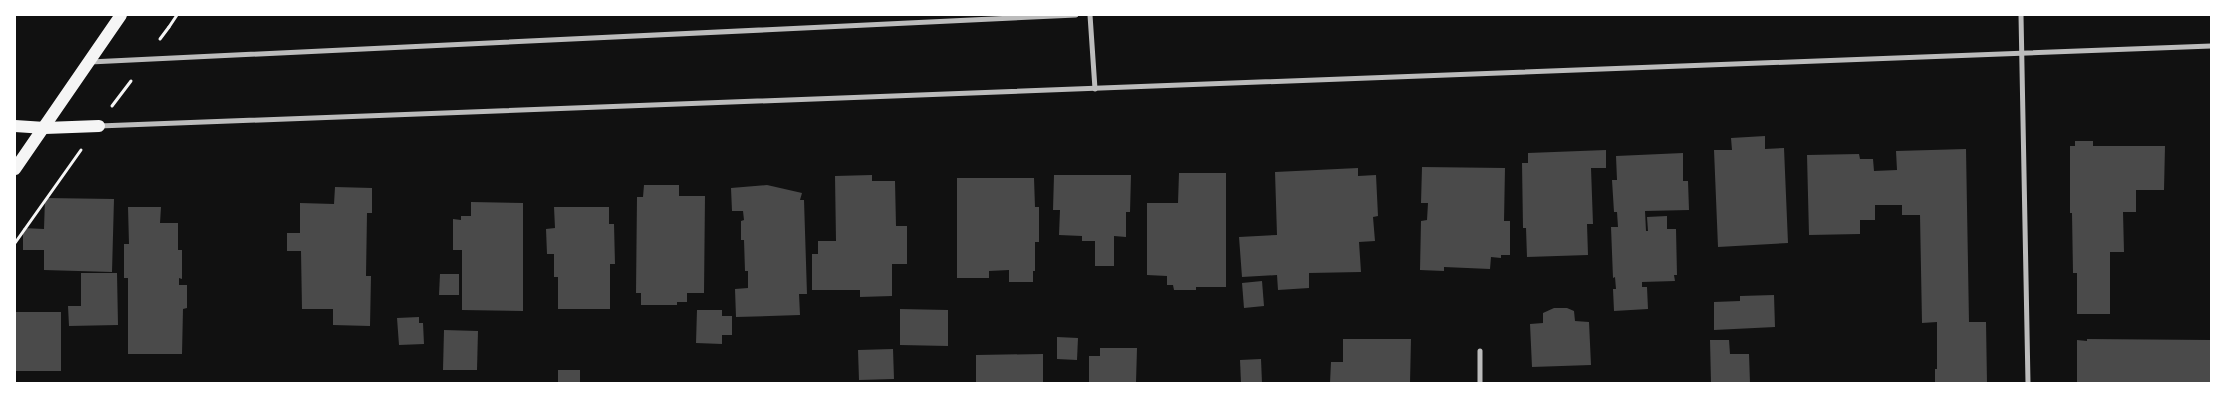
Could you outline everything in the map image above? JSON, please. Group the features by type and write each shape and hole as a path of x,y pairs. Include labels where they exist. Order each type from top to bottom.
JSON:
{"main road":[{"path":"15,169 121,15"},
{"path":"15,126 45,128 99,126"}],"street":[{"path":"89,62 1076,15"},
{"path":"1090,15 1095,89"},
{"path":"2021,15 2028,383"},
{"path":"99,126 2211,46"},
{"path":"1480,351 1480,383"}],"path":[{"path":"108,112 134,76"},
{"path":"15,243 99,126"}],"building":[{"path":"1765,136 1765,149 1784,148 1788,243 1718,247 1714,150 1732,150 1731,138"},
{"path":"2075,141 2093,141 2093,146 2165,146 2164,190 2136,190 2136,212 2123,212 2124,252 2110,252 2110,314 2077,314 2077,273 2073,273 2072,213 2070,213 2070,146 2075,146"},
{"path":"1966,149 1969,322 1986,322 1987,383 1935,383 1935,369 1937,369 1937,322 1922,323 1920,215 1902,215 1902,205 1875,205 1875,220 1860,220 1860,234 1809,235 1807,155 1859,154 1860,159 1873,159 1874,171 1897,170 1896,151"},
{"path":"1606,150 1606,168 1591,168 1593,224 1587,224 1588,255 1527,257 1526,228 1523,228 1522,163 1528,163 1528,153"},
{"path":"1683,153 1683,181 1688,181 1689,210 1645,211 1646,231 1648,231 1647,217 1667,216 1667,229 1676,229 1677,275 1674,275 1675,281 1642,282 1642,287 1647,287 1648,309 1614,311 1613,289 1616,289 1615,277 1613,278 1611,227 1618,227 1617,212 1614,212 1612,180 1617,180 1616,156"},
{"path":"1422,167 1505,168 1504,221 1510,221 1510,255 1501,255 1501,258 1491,257 1490,269 1444,267 1444,271 1420,270 1421,221 1427,220 1428,203 1421,203"},
{"path":"1358,168 1358,176 1376,175 1378,216 1373,217 1375,241 1359,242 1361,272 1309,273 1309,288 1278,290 1277,275 1242,277 1239,237 1277,235 1275,172"},
{"path":"1179,173 1226,173 1226,287 1196,287 1196,290 1174,290 1173,285 1167,285 1167,276 1147,275 1147,203 1178,203"},
{"path":"872,175 872,181 895,181 896,226 907,226 907,264 892,264 892,296 860,297 860,290 812,290 812,254 818,254 818,241 836,241 835,176"},
{"path":"1054,175 1131,175 1130,212 1126,212 1126,237 1114,236 1114,266 1095,266 1095,241 1082,241 1082,236 1059,235 1060,210 1053,210"},
{"path":"957,178 1034,178 1035,207 1039,207 1039,242 1035,242 1033,282 1009,282 1009,270 989,271 989,278 957,278"},
{"path":"644,185 679,185 679,196 705,196 704,293 687,293 687,302 677,302 677,305 641,305 641,293 636,293 637,197 643,197"},
{"path":"767,185 802,193 800,200 804,200 807,294 799,294 800,315 736,317 735,289 748,288 748,271 745,271 744,240 741,240 741,221 744,220 743,211 732,211 731,188"},
{"path":"335,187 372,188 372,213 367,213 366,276 371,276 370,326 333,325 333,309 302,309 301,251 287,251 287,233 300,233 300,203 334,204"},
{"path":"45,198 114,199 112,272 44,270 44,250 23,250 23,228 44,229"},
{"path":"471,202 523,203 523,311 462,310 462,250 453,250 453,219 461,220 461,216 471,216"},
{"path":"128,207 161,207 160,223 178,223 178,250 182,250 182,279 179,278 179,285 187,285 187,308 183,309 182,354 128,354 128,278 124,278 124,244 129,244"},
{"path":"554,207 609,207 609,224 614,224 615,264 610,264 610,309 558,309 558,277 554,277 554,254 547,254 546,229 555,228"},
{"path":"81,273 117,273 118,325 69,326 68,306 81,306"},
{"path":"440,274 459,274 459,295 439,295"},
{"path":"1262,281 1264,306 1244,308 1242,283"},
{"path":"1774,295 1775,327 1714,330 1714,302 1740,301 1740,296"},
{"path":"1554,308 1567,308 1574,311 1575,321 1589,322 1591,365 1532,367 1530,324 1543,323 1543,313"},
{"path":"900,309 948,310 948,346 900,345"},
{"path":"697,310 722,310 722,316 732,316 732,335 722,335 722,344 696,343"},
{"path":"15,312 61,312 61,371 15,371"},
{"path":"419,317 419,323 423,323 424,344 399,345 397,318"},
{"path":"444,330 478,331 477,370 443,370"},
{"path":"1057,337 1078,338 1077,360 1057,359"},
{"path":"1343,339 1411,339 1410,383 1330,383 1331,362 1343,362"},
{"path":"2087,339 2211,340 2211,383 2077,383 2077,340 2087,341"},
{"path":"1710,340 1729,340 1730,354 1749,354 1750,383 1711,383"},
{"path":"1100,348 1137,348 1136,383 1089,382 1089,356 1100,356"},
{"path":"893,349 894,379 859,380 858,350"},
{"path":"1043,354 1043,383 976,383 976,355"},
{"path":"1261,359 1262,383 1241,383 1240,360"},
{"path":"558,370 580,370 580,383 558,383"}]}
